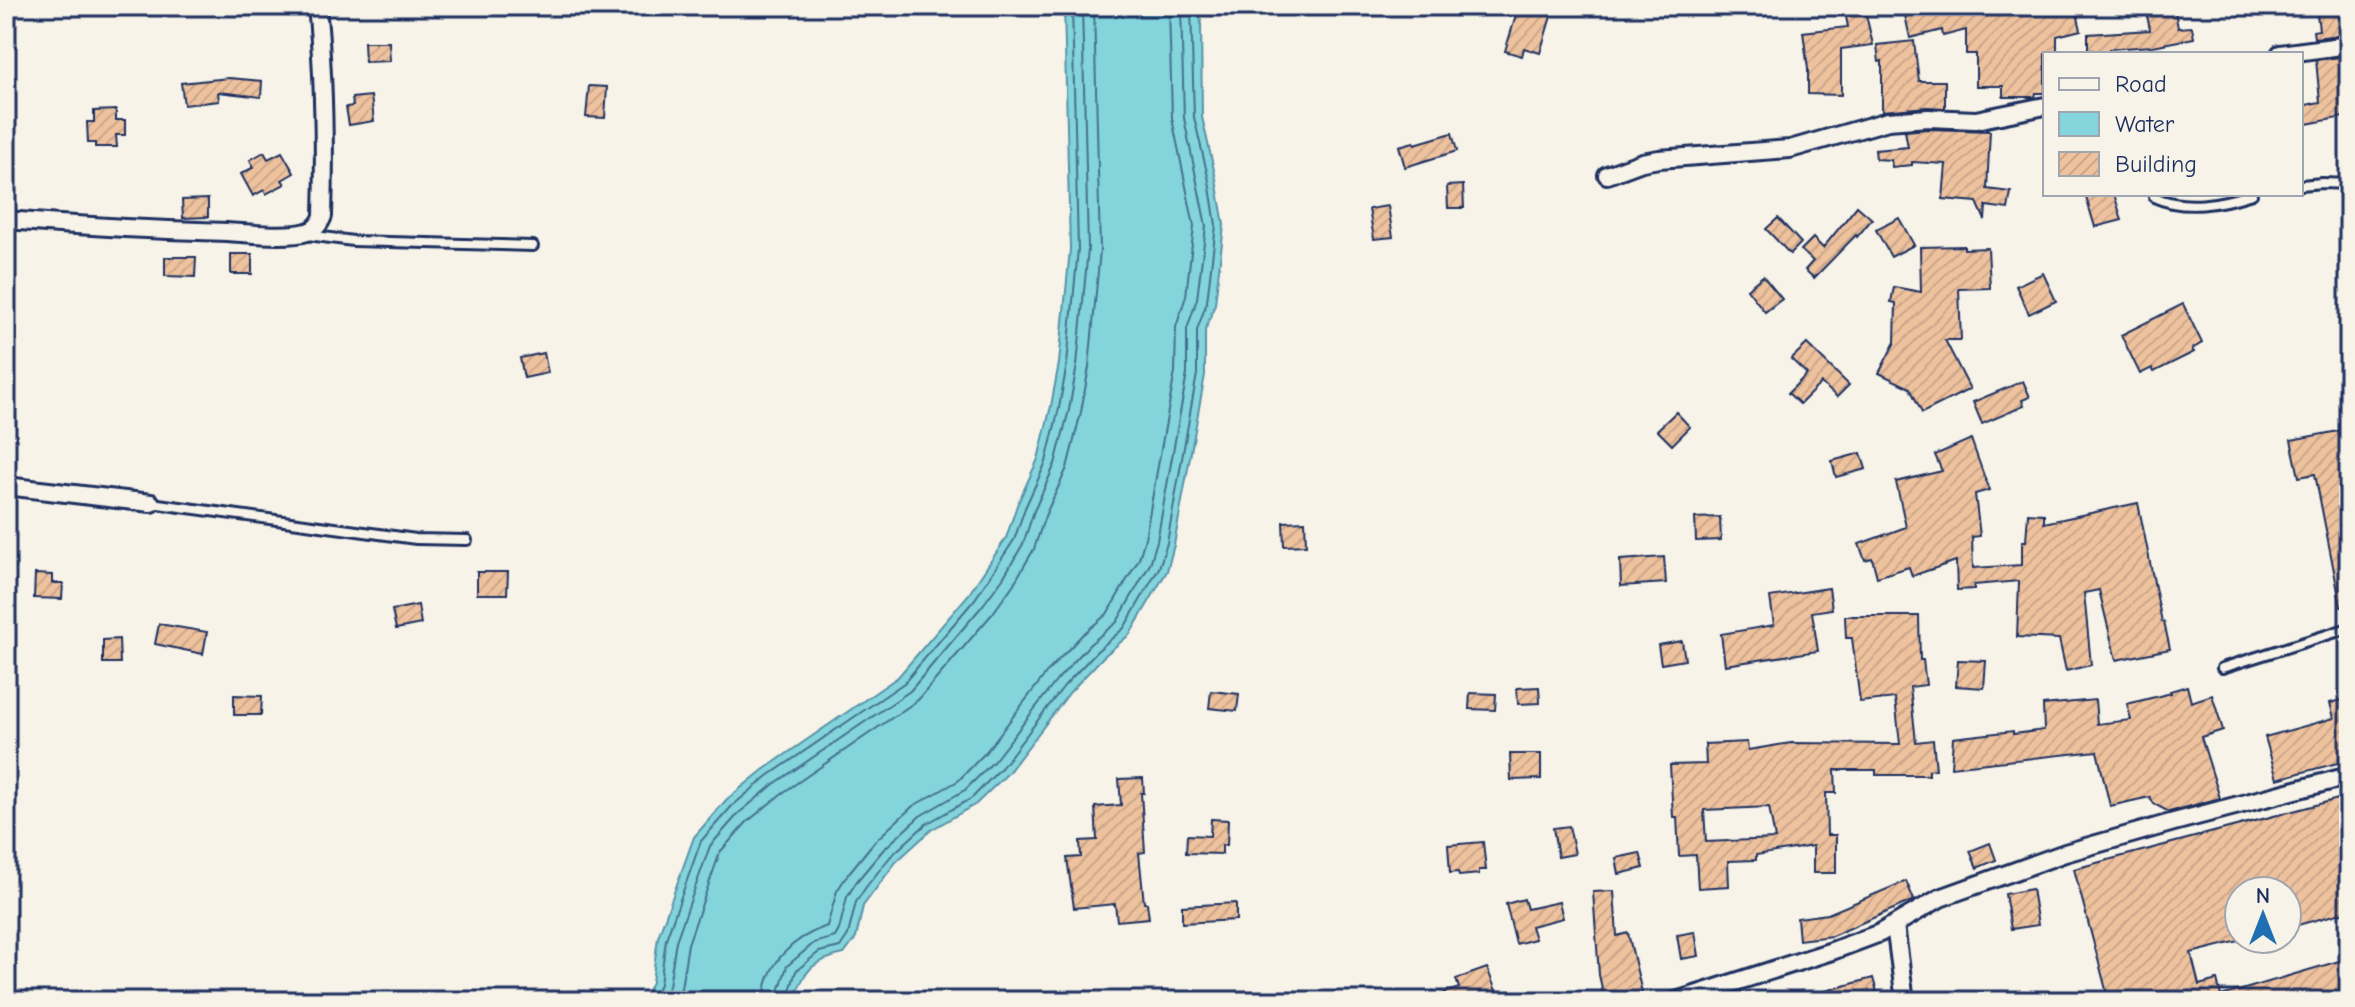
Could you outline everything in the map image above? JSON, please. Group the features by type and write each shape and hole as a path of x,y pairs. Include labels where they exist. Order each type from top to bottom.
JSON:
{"street":[{"path":"6,220 108,228 300,234 311,231 320,224 323,216 325,121 317,6"},
{"path":"2295,52 2349,45"},
{"path":"1607,175 1659,159 1790,149 1888,121 1928,118 1976,120 2043,106"},
{"path":"6,486 151,503"},
{"path":"1676,1001 1880,933 1940,898 2065,853 2349,776"},
{"path":"1895,925 1905,1001"}],"lane":[{"path":"2303,185 2349,184"},
{"path":"2154,197 2169,203 2199,205 2242,196"},
{"path":"300,234 353,241 533,246"},
{"path":"151,503 416,539 467,540"},
{"path":"2222,668 2349,628"}],"water":[{"path":"1064,6 1198,6 1201,21 1202,117 1224,225 1215,304 1205,331 1205,375 1167,571 1130,634 1070,692 1008,773 976,804 931,830 896,862 863,906 856,938 844,954 811,968 794,1001 643,1001 652,982 658,937 694,837 726,800 763,770 898,677 969,594 1006,538 1038,459 1059,363 1070,249"}],"building":[{"path":"1519,6 1554,6 1540,53 1524,48 1522,56 1505,51"},
{"path":"1844,6 1864,6 1873,45 1841,49 1841,95 1808,94 1803,32 1848,27"},
{"path":"1903,6 2061,6 2062,12 2076,9 2081,30 2057,36 2057,52 2043,52 2043,93 2036,93 2035,97 2003,97 2003,86 1976,86 1976,54 1966,54 1966,30 1943,36 1942,30 1910,38"},
{"path":"2145,6 2174,6 2178,28 2192,27 2194,38 2153,46 2109,49 2109,52 2088,50 2088,34 2150,30"},
{"path":"2316,6 2349,6 2349,34 2314,38 2313,31 2319,30"},
{"path":"1914,41 1919,81 1945,81 1945,108 1882,111 1882,61 1879,62 1877,45"},
{"path":"364,42 389,42 390,61 365,62"},
{"path":"2349,56 2349,116 2303,125 2303,106 2320,102 2316,60"},
{"path":"229,78 262,81 261,97 218,92 219,101 184,105 181,83"},
{"path":"589,86 607,87 605,118 586,117"},
{"path":"371,96 374,121 349,125 346,107 353,106 352,98"},
{"path":"116,110 116,120 125,120 125,135 116,135 117,147 95,147 95,143 88,143 87,122 94,122 94,111"},
{"path":"1905,131 1990,131 1987,189 2011,192 2008,209 1986,206 1985,220 1977,202 1943,199 1946,164 1912,162 1912,165 1892,167 1891,160 1876,159 1875,150 1908,147"},
{"path":"1452,133 1457,151 1405,167 1399,146"},
{"path":"264,152 268,159 282,152 294,173 282,180 285,184 266,194 264,190 253,196 241,174 254,167 250,160"},
{"path":"1463,185 1464,208 1448,208 1447,186"},
{"path":"2086,196 2115,196 2122,220 2095,227"},
{"path":"208,199 208,217 183,218 182,200"},
{"path":"1388,206 1393,237 1374,239 1369,209"},
{"path":"1857,206 1872,219 1814,278 1805,270 1813,261 1801,250 1813,238 1823,248"},
{"path":"1778,218 1801,243 1790,254 1766,229"},
{"path":"1899,218 1914,245 1891,257 1876,230"},
{"path":"1964,246 1964,249 1988,248 1990,288 1959,289 1961,340 1945,340 1970,389 1922,413 1910,388 1879,373 1895,342 1896,303 1891,302 1894,287 1921,292 1920,247"},
{"path":"231,254 252,254 252,274 231,274"},
{"path":"165,257 196,257 195,277 165,276"},
{"path":"2043,273 2056,301 2029,314 2016,286"},
{"path":"1763,276 1782,299 1765,312 1747,289"},
{"path":"2183,304 2202,343 2192,349 2194,352 2154,372 2152,368 2140,374 2121,335"},
{"path":"1807,344 1849,385 1837,397 1821,383 1800,404 1788,393 1807,374 1791,359"},
{"path":"544,353 548,373 524,378 520,358"},
{"path":"2023,381 2030,397 2022,400 2024,406 1982,424 1973,402"},
{"path":"1676,412 1690,427 1672,445 1657,430"},
{"path":"2349,429 2349,606 2341,607 2315,474 2299,477 2291,440"},
{"path":"1971,439 1989,490 1975,494 1980,536 1972,537 1973,568 2022,565 2022,541 2026,541 2028,513 2044,514 2044,523 2138,503 2170,649 2116,660 2099,590 2084,593 2091,665 2066,671 2059,639 2017,637 2019,581 1974,585 1974,589 1957,590 1956,561 1912,576 1909,567 1877,577 1872,558 1865,560 1859,544 1906,527 1896,482 1942,471 1935,455"},
{"path":"1861,453 1866,469 1836,477 1832,461"},
{"path":"1720,517 1721,540 1696,541 1695,518"},
{"path":"1305,521 1306,545 1284,546 1283,522"},
{"path":"1664,557 1666,583 1621,586 1620,560"},
{"path":"477,572 508,572 507,594 477,594"},
{"path":"35,574 52,575 52,583 63,583 62,599 34,598"},
{"path":"1829,588 1832,609 1812,612 1818,651 1725,665 1721,634 1774,625 1770,597"},
{"path":"418,605 421,624 396,629 392,610"},
{"path":"1845,616 1919,616 1920,660 1923,660 1926,685 1910,687 1916,742 1933,740 1936,769 1929,770 1929,775 1876,775 1876,770 1835,770 1836,793 1826,793 1827,835 1836,835 1836,873 1813,873 1813,846 1756,855 1756,860 1728,861 1729,886 1698,888 1696,855 1679,856 1670,765 1706,764 1705,744 1747,742 1748,750 1791,743 1900,744 1895,698 1860,702 1852,638 1846,638","holes":["1769,807 1775,839 1706,842 1704,810"]},
{"path":"159,624 207,632 203,654 155,644"},
{"path":"119,639 120,663 103,663 103,640"},
{"path":"1682,641 1685,660 1661,664 1658,645"},
{"path":"1958,660 1986,661 1984,688 1956,686"},
{"path":"2187,686 2191,702 2212,695 2223,730 2201,737 2220,798 2169,812 2154,804 2150,797 2110,806 2097,751 1951,767 1953,738 2044,730 2043,705 2095,700 2097,724 2131,720 2127,704"},
{"path":"1539,687 1540,703 1518,704 1517,688"},
{"path":"1211,691 1239,694 1237,711 1209,708"},
{"path":"1470,693 1496,694 1495,710 1469,709"},
{"path":"234,695 262,696 261,715 234,715"},
{"path":"2349,698 2349,760 2277,779 2265,737 2334,718 2330,703"},
{"path":"1510,754 1541,754 1541,779 1511,780"},
{"path":"1143,778 1144,793 1141,793 1145,852 1139,853 1144,903 1147,903 1149,918 1117,921 1115,904 1074,908 1067,858 1081,857 1080,841 1097,840 1095,807 1121,805 1119,779"},
{"path":"2338,799 2349,840 2349,911 2303,924 2303,875 2223,875 2223,945 2191,953 2199,985 2217,980 2221,996 2349,958 2349,1001 2109,1001 2074,869"},
{"path":"1211,819 1228,820 1227,845 1222,845 1222,854 1186,853 1187,835 1210,836"},
{"path":"1569,826 1575,854 1558,857 1553,828"},
{"path":"1483,842 1486,870 1459,876 1458,872 1450,873 1448,845"},
{"path":"1990,843 1996,860 1977,868 1970,851"},
{"path":"1640,853 1644,868 1619,874 1616,858"},
{"path":"1906,881 1914,900 1832,936 1799,940 1797,918 1828,914"},
{"path":"2032,889 2038,925 2011,929 2005,894"},
{"path":"1614,891 1617,936 1628,933 1644,1001 1605,1001 1599,975 1593,892"},
{"path":"1524,899 1527,909 1559,902 1563,918 1531,926 1535,939 1516,944 1506,904"},
{"path":"1236,903 1236,920 1182,923 1182,906"},
{"path":"1695,932 1699,956 1681,959 1677,935"},
{"path":"1487,968 1500,1001 1428,1001 1459,988 1456,979"},
{"path":"1873,978 1877,992 1867,995 1868,1001 1807,1001 1807,996"}]}
